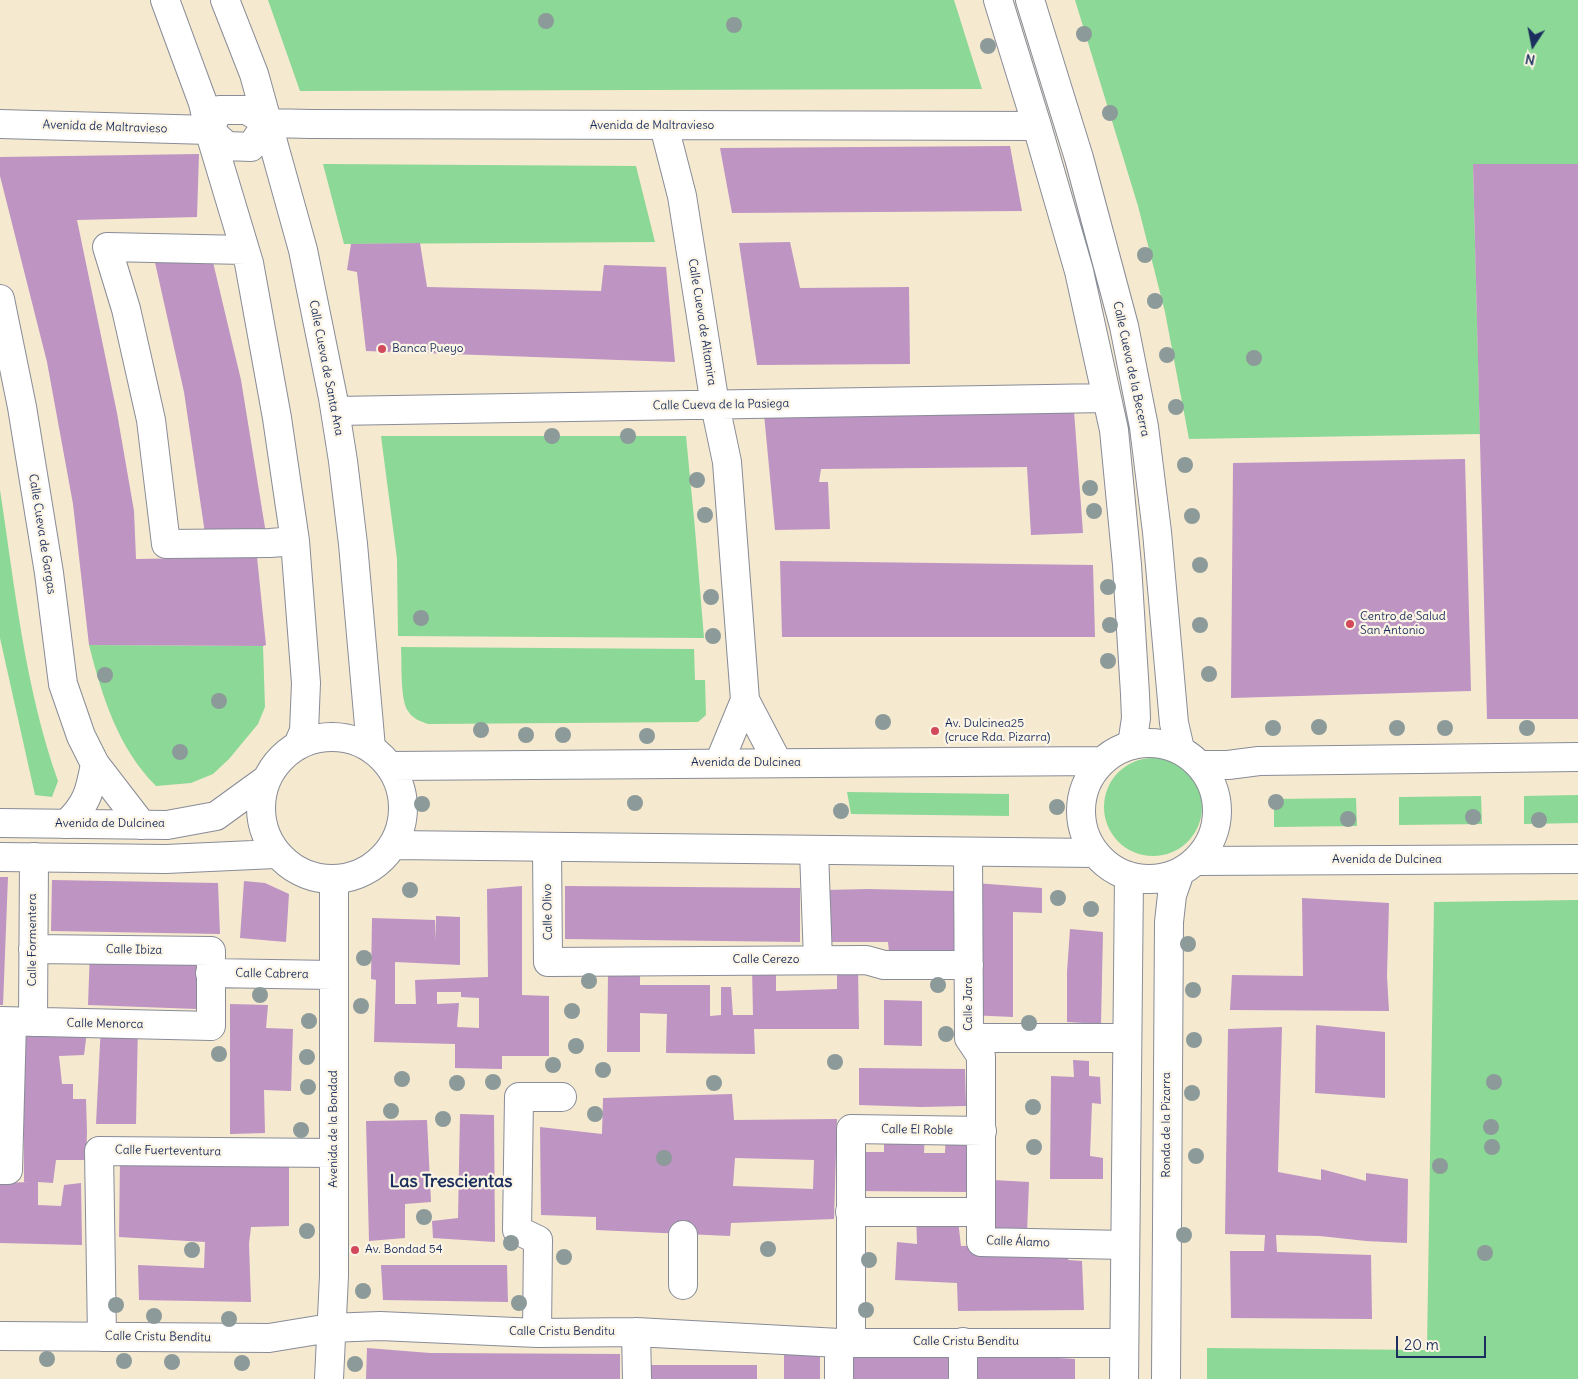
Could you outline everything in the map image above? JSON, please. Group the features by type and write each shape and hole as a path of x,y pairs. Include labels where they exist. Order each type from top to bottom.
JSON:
{"street":[{"path":"165,0 203,102 209,130 245,250 277,418 295,541 306,683 304,731 298,745"},
{"name":"Calle Cueva de Santa Ana","path":"225,0 254,74 303,250 335,411 353,544 371,748"},
{"path":"998,0 1079,271 1114,430 1127,565 1136,718 1132,744"},
{"name":"Calle Cueva de la Becerra","path":"1030,0 1079,158 1124,326 1144,426 1158,542 1174,723 1190,757"},
{"path":"209,130 219,110 247,110 267,123"},
{"name":"Avenida de Maltravieso","path":"267,123 1037,126"},
{"name":"Avenida de Maltravieso","path":"0,124 209,130"},
{"name":"Calle Cueva de Altamira","path":"664,126 682,196 715,405 727,462 745,700"},
{"path":"245,250 107,247 126,309 151,420 166,544 295,541"},
{"name":"Calle Cueva de Gargas","path":"0,299 22,407 49,573 63,684 81,736 95,764 142,825"},
{"name":"Calle Cueva de la Pasiega","path":"335,411 1106,398"},
{"path":"745,700 778,763"},
{"path":"719,763 745,700"},
{"path":"325,737 347,738 371,748 390,766 400,784 403,798 402,821 394,845 381,860 358,874 334,879 307,875 275,854 264,831 261,818 261,802 267,779 280,759 298,745 325,737"},
{"path":"1190,757 1210,778 1217,799 1218,819 1210,843 1188,867 1154,879 1129,876 1114,870 1104,862 1088,842 1081,819 1084,791 1089,777 1102,761 1116,751 1132,744 1150,742 1168,745 1190,757 1228,765 1259,761 1578,757"},
{"name":"Avenida de Dulcinea","path":"390,766 1102,761"},
{"path":"66,824 79,812 83,805 90,788 95,764"},
{"name":"Avenida de Dulcinea","path":"0,823 167,826 216,816 267,779"},
{"path":"394,845 1096,853"},
{"name":"Calle Olivo","path":"547,846 548,962 563,962"},
{"path":"814,851 818,960"},
{"name":"Calle Jara","path":"968,852 969,1038 981,1056 982,1212"},
{"path":"0,857 166,860 275,854"},
{"name":"Calle Formentera","path":"0,1170 8,1170 15,1022 33,948 34,857"},
{"name":"Avenida de Dulcinea","path":"1188,867 1578,859"},
{"name":"Ronda de la Pizarra","path":"1166,1379 1169,922 1172,895 1188,867"},
{"path":"1124,1379 1129,876"},
{"name":"Avenida de la Bondad","path":"329,1379 334,1276 334,879"},
{"name":"Calle Ibiza","path":"33,948 211,951 210,973"},
{"name":"Calle Cerezo","path":"563,962 866,960 884,965 969,965"},
{"name":"Calle Cabrera","path":"210,973 334,975"},
{"name":"Calle Menorca","path":"15,1022 211,1026 210,973"},
{"path":"969,1038 1127,1038"},
{"path":"537,1333 538,1240 517,1230 519,1097 562,1097"},
{"name":"Calle El Roble","path":"850,1212 851,1129 982,1131"},
{"name":"Calle Fuerteventura","path":"102,1337 99,1151 334,1154"},
{"path":"839,1379 845,1342 850,1212 982,1212"},
{"name":"Calle Álamo","path":"982,1212 981,1242 1125,1245"},
{"path":"683,1235 683,1285"},
{"name":"Calle Cristu Benditu","path":"0,1336 269,1338 330,1328 380,1326 537,1333 636,1332 845,1342 1124,1343"},
{"path":"636,1332 637,1379"},
{"path":"963,1342 963,1379"}],"green space":[{"path":"268,0 954,0 982,89 300,91"},
{"path":"1075,0 1578,0 1578,164 1473,164 1480,434 1189,439 1165,312 1138,206"},
{"path":"323,164 636,166 655,242 344,244"},
{"path":"381,436 686,436 704,638 398,636 397,559"},
{"path":"0,490 29,674 37,710 58,781 52,797 35,795 0,638"},
{"path":"89,645 263,646 265,707 258,724 229,759 213,774 191,783 156,786 131,755 113,720"},
{"path":"401,647 694,649 695,680 705,680 706,715 698,722 428,724 412,716 405,706"},
{"path":"1153,758 1172,761 1188,772 1199,788 1202,807 1199,826 1188,842 1172,853 1153,856 1134,853 1118,842 1107,826 1104,807 1107,788 1118,772 1134,761"},
{"path":"847,792 1009,794 1009,816 851,814"},
{"path":"1578,795 1578,823 1524,824 1524,796"},
{"path":"1481,796 1482,824 1399,825 1399,797"},
{"path":"1356,798 1357,826 1274,827 1274,799"},
{"path":"1578,900 1578,1379 1207,1379 1207,1348 1427,1350 1434,902"}],"building":[{"path":"1010,146 1022,211 732,213 720,148"},
{"path":"199,154 197,217 77,220 117,413 134,511 136,559 257,557 266,645 89,645 73,504 47,362 0,176 0,157"},
{"path":"1473,164 1578,164 1578,719 1487,719"},
{"path":"790,242 800,288 909,287 910,364 757,365 739,243"},
{"path":"420,243 427,287 601,291 604,265 666,267 675,362 366,351 357,272 347,270 351,244"},
{"path":"154,258 212,258 241,380 267,540 206,540 184,392"},
{"path":"1074,411 1083,533 1031,535 1027,467 821,469 819,482 828,482 830,529 775,530 764,414"},
{"name":"Centro de Salud San Antonio","path":"1465,459 1471,691 1231,698 1233,463"},
{"path":"780,561 1093,565 1095,637 782,637"},
{"path":"0,877 8,877 3,1005 0,1005"},
{"path":"52,880 218,883 220,934 51,931"},
{"path":"244,881 265,883 289,894 286,942 240,938"},
{"path":"975,883 1042,888 1042,913 1013,912 1013,1017 969,1015"},
{"path":"522,886 522,995 549,996 549,1056 502,1056 502,1069 455,1068 455,1044 374,1042 376,980 371,979 372,918 435,920 436,941 436,916 460,917 460,965 395,962 395,1004 416,1004 415,980 488,977 487,889","holes":["437,992 461,992 461,997 479,998 479,1028 457,1027 459,1003 437,1004"]},
{"path":"565,886 800,888 800,942 565,939"},
{"path":"825,890 954,891 955,954 889,952 888,942 825,942"},
{"path":"1302,898 1389,903 1387,976 1389,1011 1230,1010 1232,975 1303,976"},
{"path":"1070,929 1103,932 1101,1024 1067,1022 1067,972"},
{"path":"90,949 200,959 197,1009 88,1005"},
{"path":"837,960 858,966 859,1029 754,1029 755,1054 666,1053 667,1014 640,1013 640,1052 607,1052 608,975 640,976 640,985 710,985 710,1016 721,1015 721,987 731,987 733,1015 753,1015 752,967 776,965 776,991 837,989"},
{"path":"884,1000 922,1001 922,1046 884,1045"},
{"path":"230,1004 268,1005 266,1028 293,1029 291,1091 264,1090 265,1133 230,1134"},
{"path":"101,1024 138,1024 136,1124 96,1124"},
{"path":"1316,1025 1385,1032 1385,1098 1315,1093"},
{"path":"1282,1027 1278,1172 1321,1180 1321,1169 1366,1181 1366,1173 1408,1179 1407,1243 1320,1236 1276,1235 1277,1252 1371,1255 1372,1319 1231,1318 1230,1251 1264,1251 1265,1235 1225,1234 1228,1029"},
{"path":"23,1032 87,1032 84,1055 59,1056 62,1084 73,1084 73,1099 86,1099 86,1160 56,1160 53,1183 38,1182 38,1205 61,1206 64,1185 81,1183 82,1245 0,1243 0,1183 30,1182 24,1182"},
{"path":"1073,1060 1089,1061 1089,1076 1100,1077 1101,1104 1092,1103 1090,1156 1103,1158 1103,1179 1050,1179 1051,1076 1074,1077"},
{"path":"859,1068 965,1069 966,1106 859,1105"},
{"path":"732,1094 734,1120 837,1119 834,1219 731,1223 730,1236 596,1230 596,1217 541,1215 540,1127 602,1134 603,1098","holes":["735,1158 814,1160 813,1189 733,1186"]},
{"path":"460,1114 494,1115 495,1242 433,1238 432,1221 458,1218"},
{"path":"427,1120 431,1202 405,1204 405,1238 369,1241 366,1121"},
{"path":"925,1130 924,1153 945,1153 946,1131 971,1131 967,1192 859,1191 861,1152 884,1152 884,1132"},
{"path":"120,1158 289,1165 289,1226 251,1227 249,1244 251,1302 139,1300 138,1265 204,1268 205,1242 119,1237"},
{"path":"993,1180 1029,1182 1027,1233 993,1233"},
{"path":"916,1212 957,1212 961,1246 1070,1244 1068,1260 1082,1261 1084,1310 958,1311 957,1283 895,1280 897,1242 917,1244"},
{"path":"381,1265 507,1265 508,1302 383,1300"},
{"path":"367,1348 430,1353 620,1354 620,1379 366,1379"},
{"path":"784,1350 820,1352 820,1379 784,1379"},
{"path":"974,1353 1075,1359 1075,1379 973,1379"},
{"path":"839,1354 953,1355 952,1379 839,1379"},
{"path":"649,1365 757,1365 757,1379 650,1379"}],"place":[{"name":"Banca Pueyo","path":"382,349"},
{"name":"Centro de Salud San Antonio","path":"1350,624"},
{"name":"Av. Dulcinea25 (cruce Rda. Pizarra)","path":"935,731"},
{"name":"Av. Bondad 54","path":"355,1250"}],"district":[{"name":"Las Trescientas","path":"451,1182"}]}
